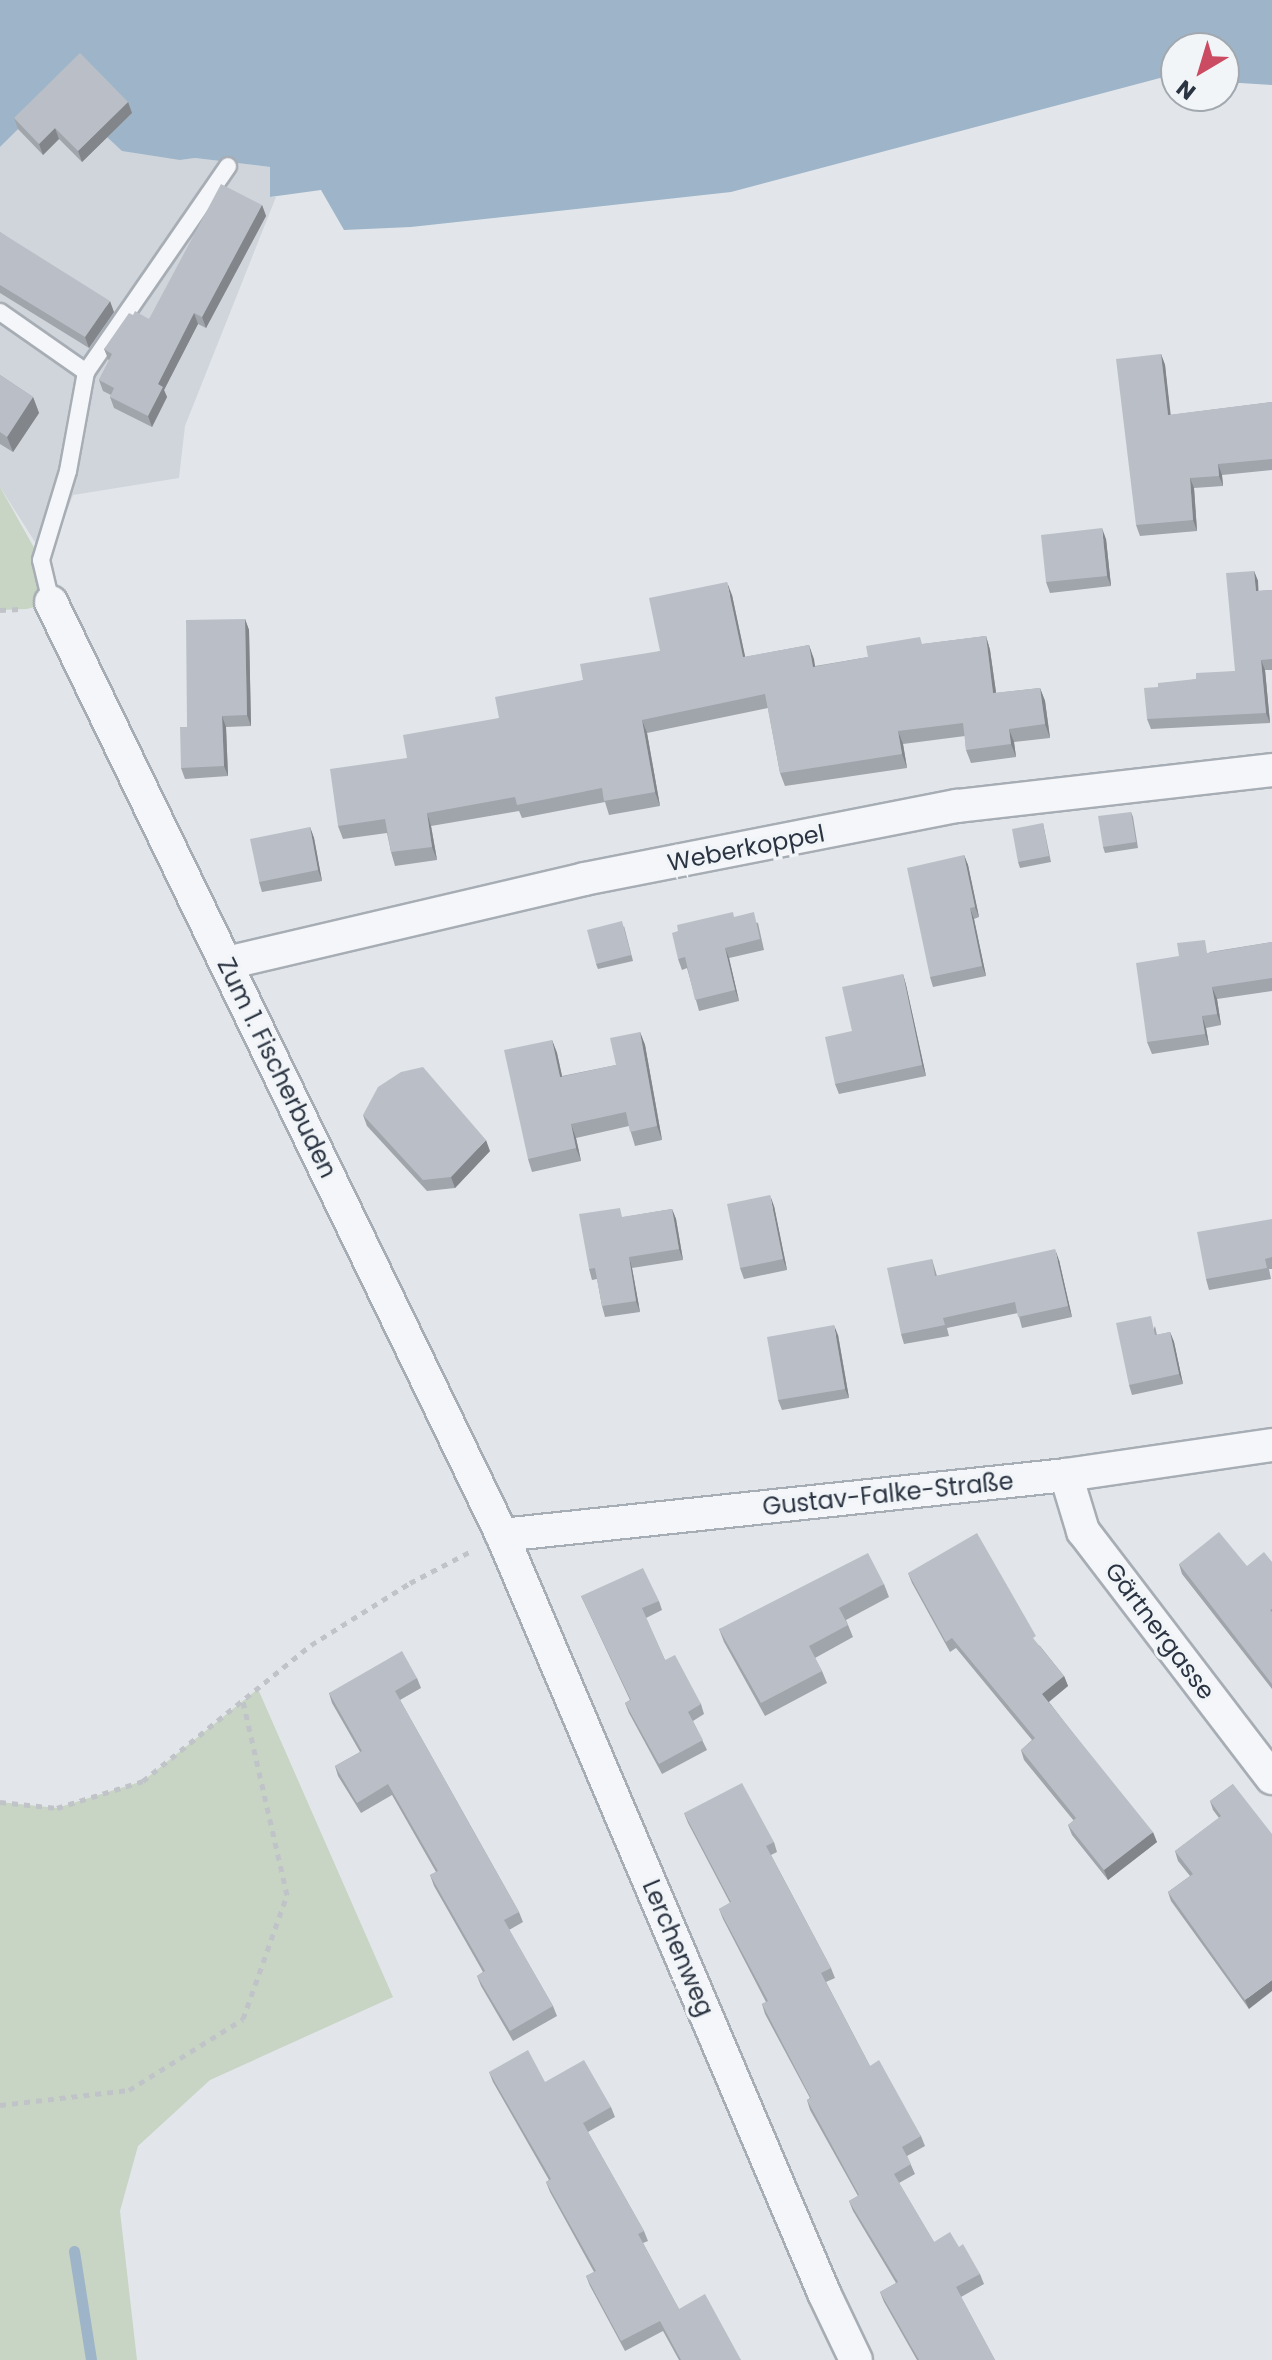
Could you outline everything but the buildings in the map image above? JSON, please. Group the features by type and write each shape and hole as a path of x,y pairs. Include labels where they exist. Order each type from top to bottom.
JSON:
{"street":[{"name":"Zum 1. Fischerbuden","path":"51,602 502,1535"},
{"name":"Weberkoppel","path":"227,963 584,879 957,806 1272,770"},
{"name":"Gustav-Falke-Straße","path":"502,1535 1066,1475 1272,1445"},
{"name":"Gärtnergasse","path":"1066,1475 1083,1531 1272,1778"},
{"name":"Lerchenweg","path":"502,1535 824,2293 856,2360"}],"lane":[{"path":"51,602 41,560 68,471 86,372 228,166"},
{"path":"0,312 86,372"}],"path":[{"path":"0,1802 57,1808 143,1781 311,1645 410,1583 502,1535"},
{"path":"0,2105 129,2090 243,2019 287,1895 243,1702"}],"shaded area":[{"path":"84,64 180,160 195,158 270,167 270,197 276,197 185,426 179,478 73,495 52,550 35,542 0,487 0,147"}],"green space":[{"path":"0,487 41,560 51,602 27,609 0,610"},
{"path":"258,1689 393,1997 210,2080 138,2146 120,2211 137,2360 0,2360 0,1802 57,1808 143,1781"}],"water":[{"path":"0,0 1272,0 1272,85 1240,83 1240,32 1160,32 1160,78 731,192 411,227 344,230 321,190 270,197 270,167 195,158 180,160 122,151 107,137 132,113 84,64 0,147"}],"waterway":[{"path":"74,2251 91,2360"}]}
